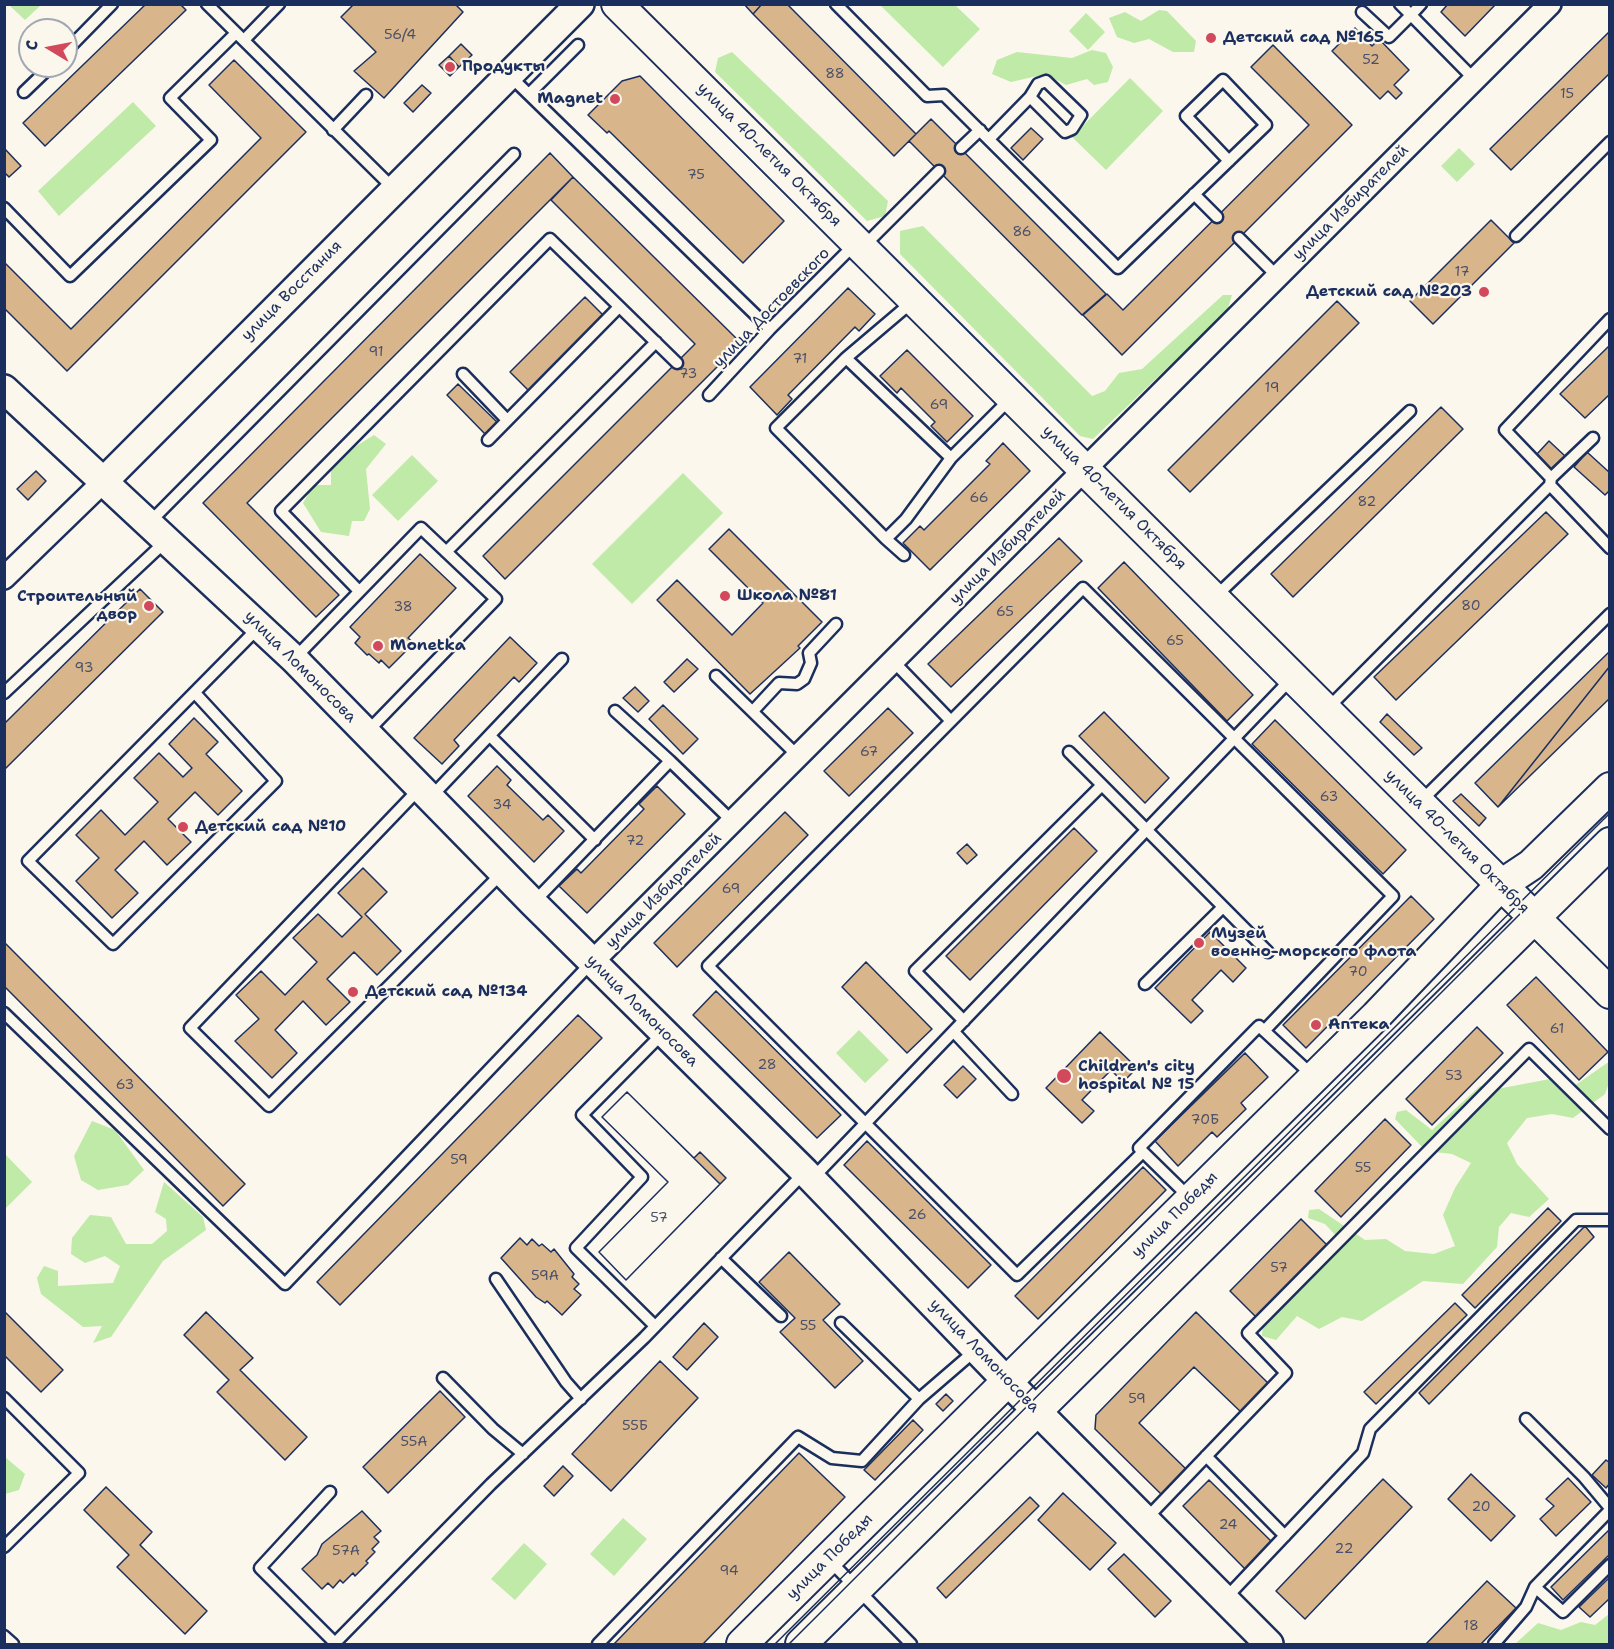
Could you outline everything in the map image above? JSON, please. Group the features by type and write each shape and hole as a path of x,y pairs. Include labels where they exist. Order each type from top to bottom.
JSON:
{"main road":[{"name":"улица 40-летия Октября","path":"617,4 1610,993"},
{"name":"улица Победы","path":"742,1644 1314,1077 1501,885 1531,865 1610,788"},
{"path":"801,1644 1610,843"}],"street":[{"name":"улица Восстания","path":"7,569 103,482 580,4"},
{"name":"улица Избирателей","path":"592,962 1550,4"},
{"name":"улица Ломоносова","path":"4,389 294,659 533,903 809,1176 1269,1644"}],"lane":[{"path":"78,39 112,4"},
{"path":"207,4 394,189"},
{"path":"4,208 70,276 211,140 170,98 279,4"},
{"path":"836,4 927,96 944,95 1118,268 1194,194 1229,161 1266,125 1223,80 1186,116 1229,161"},
{"path":"1400,4 1474,80"},
{"path":"1362,12 1389,37 1421,4"},
{"path":"529,94 578,45"},
{"path":"509,75 770,329"},
{"path":"24,92 39,78"},
{"path":"989,139 1030,97 1038,84 1046,81 1080,116 1078,123 1065,132 1030,97"},
{"path":"333,130 366,95"},
{"path":"961,148 980,130"},
{"path":"1516,236 1610,142"},
{"path":"4,693 514,154"},
{"name":"улица Достоевского","path":"709,395 770,329 939,171"},
{"path":"1194,194 1217,217"},
{"path":"1239,238 1278,277"},
{"path":"359,591 281,511 550,239 676,363"},
{"path":"904,555 776,428 846,358 914,300"},
{"path":"488,440 620,307"},
{"path":"1610,319 1505,430 1610,548"},
{"path":"446,552 656,342"},
{"path":"846,358 951,458"},
{"path":"463,374 507,420"},
{"path":"886,538 906,519 951,458 1012,396"},
{"path":"1214,598 1410,411"},
{"path":"1325,711 1593,438"},
{"path":"294,659 421,528 496,599 366,733"},
{"path":"1143,1152 1017,1275 708,966 1083,588 1393,896 1264,1031"},
{"path":"1419,803 1610,614"},
{"path":"753,711 779,683 789,686 804,679 811,663 809,653 836,624"},
{"path":"195,693 276,781 113,944 28,861 260,626"},
{"path":"503,872 269,1106 190,1028 425,793 490,736 562,659"},
{"path":"893,661 951,721"},
{"path":"716,676 798,756"},
{"path":"330,1492 260,1568 334,1644 721,1258 866,1123 1292,677"},
{"path":"615,711 733,822"},
{"path":"490,736 595,840"},
{"path":"1069,752 1268,952"},
{"path":"533,903 670,761"},
{"path":"964,1021 915,971 1102,785"},
{"path":"1145,984 1223,907"},
{"path":"4,1013 285,1284 592,962"},
{"path":"1191,1199 1139,1148 1259,1026 1314,1077"},
{"path":"954,1032 1012,1094"},
{"path":"655,1326 576,1248 642,1177 582,1115 663,1033"},
{"path":"1145,1519 1286,1373 1248,1333 1529,1049 1610,1129"},
{"path":"1225,1599 1364,1453 1370,1429 1576,1220 1610,1220"},
{"path":"721,1258 781,1316"},
{"path":"496,1279 566,1382 581,1399"},
{"path":"841,1323 919,1399"},
{"path":"598,1644 798,1437 832,1458 862,1461 919,1399 977,1349"},
{"path":"443,1378 493,1429 523,1454"},
{"path":"4,1398 79,1473 4,1547"},
{"path":"1494,1644 1526,1607 1535,1587 1610,1509 1584,1477 1526,1419"},
{"path":"1206,1456 1285,1536"},
{"path":"828,1559 911,1644"},
{"path":"1535,1587 1563,1612 1610,1565"},
{"path":"4,1636 13,1644"}],"green space":[{"path":"9,5 41,5 27,18 23,18"},
{"path":"880,5 955,5 980,29 943,67"},
{"path":"1159,10 1167,11 1196,41 1194,52 1173,52 1149,39 1134,43 1117,37 1109,18 1125,12 1141,21"},
{"path":"1086,13 1105,32 1088,50 1069,31"},
{"path":"1092,50 1106,53 1113,67 1108,82 1094,85 1087,79 1066,85 1046,74 1011,82 992,74 997,60 1017,52 1072,58"},
{"path":"732,52 888,201 885,216 867,221 715,72 718,58"},
{"path":"1130,78 1163,111 1106,170 1072,137"},
{"path":"133,102 156,126 59,216 38,191"},
{"path":"1459,148 1475,164 1457,182 1441,166"},
{"path":"923,226 1092,396 1105,391 1119,373 1142,369 1223,295 1232,295 1227,311 1093,439 1080,436 900,254 900,231"},
{"path":"374,435 386,444 366,469 370,509 364,521 352,521 349,536 321,532 303,503 314,485 331,485 331,466 345,453"},
{"path":"412,455 438,481 398,521 372,495"},
{"path":"683,473 723,513 632,604 592,564"},
{"path":"859,1030 889,1060 865,1083 836,1053"},
{"path":"1609,1063 1609,1083 1605,1094 1573,1118 1552,1114 1527,1118 1507,1143 1517,1164 1549,1199 1529,1217 1511,1213 1499,1227 1497,1247 1463,1284 1423,1281 1362,1321 1342,1317 1319,1329 1297,1316 1276,1340 1262,1336 1263,1325 1340,1240 1325,1224 1308,1218 1309,1210 1319,1209 1365,1240 1386,1239 1405,1251 1434,1254 1455,1246 1443,1215 1455,1188 1471,1163 1452,1154 1426,1151 1395,1119 1397,1112 1406,1110 1432,1130 1480,1086 1497,1089 1550,1079 1570,1089"},
{"path":"92,1121 115,1130 144,1170 128,1185 98,1190 81,1180 74,1156"},
{"path":"5,1154 32,1182 5,1209"},
{"path":"164,1182 203,1217 206,1230 163,1261 111,1337 93,1343 102,1326 83,1327 41,1294 37,1278 44,1266 58,1271 58,1286 113,1283 120,1266 105,1256 85,1263 71,1254 72,1238 90,1215 111,1217 126,1244 152,1244 167,1231 166,1219 155,1212"},
{"path":"5,1457 25,1474 19,1490 5,1494"},
{"path":"623,1518 647,1539 614,1576 590,1554"},
{"path":"524,1543 547,1564 515,1600 491,1579"},
{"path":"1609,1614 1609,1644 1515,1644 1538,1623 1561,1630 1581,1622 1595,1625"}],"building":[{"path":"146,4 180,4 186,10 45,146 23,123 70,78 78,78 78,70"},
{"path":"354,4 455,4 463,12 384,98 354,71 376,52 341,17"},
{"path":"744,4 762,4 753,14"},
{"path":"762,4 787,4 916,134 894,156 753,14"},
{"path":"1448,4 1496,4 1465,36 1441,12"},
{"path":"1355,28 1372,46 1379,39 1409,70 1394,85 1402,93 1396,99 1388,91 1380,99 1332,51"},
{"path":"1610,31 1610,73 1511,170 1490,149"},
{"path":"461,44 472,55 459,67 449,56"},
{"path":"1273,45 1352,125 1122,355 1083,315 1107,294 1123,310 1309,125 1251,67"},
{"path":"449,56 459,67 450,76 439,65"},
{"path":"234,60 306,132 67,371 4,308 4,262 71,329 261,138 209,85"},
{"path":"640,76 784,221 743,263 609,131 607,133 588,115 622,81"},
{"path":"422,85 431,93 413,112 404,103"},
{"path":"931,119 1106,294 1082,315 909,141"},
{"path":"1031,128 1043,139 1023,160 1011,148"},
{"path":"4,148 21,166 9,177 4,172"},
{"path":"550,153 573,177 247,503 339,595 316,617 203,503"},
{"path":"573,177 741,343 505,579 483,556 695,344 551,200"},
{"path":"1491,220 1514,243 1433,324 1410,301"},
{"path":"848,288 875,314 859,331 855,327 788,395 792,399 777,415 750,387"},
{"path":"585,297 604,316 529,391 510,372"},
{"path":"1337,301 1359,323 1190,492 1168,470"},
{"path":"1610,345 1610,394 1585,418 1560,394"},
{"path":"907,350 973,416 947,442 931,426 935,422 901,388 897,393 880,376"},
{"path":"458,384 497,422 485,434 447,395"},
{"path":"1441,407 1463,429 1293,597 1271,574"},
{"path":"1549,441 1565,456 1552,470 1537,454"},
{"path":"1003,443 1030,471 930,570 903,543 920,526 924,530 990,464 986,461"},
{"path":"1587,452 1610,473 1610,490 1605,495 1574,467"},
{"path":"36,471 46,481 28,500 17,489"},
{"path":"1546,512 1568,534 1396,700 1374,677"},
{"path":"729,529 822,622 798,646 800,648 750,694 657,600 677,580 732,635 763,603 709,549"},
{"path":"1059,538 1082,561 951,687 928,664"},
{"path":"420,554 456,588 408,638 414,643 389,668 381,660 379,663 369,654 367,655 355,643 360,637 350,627"},
{"path":"1124,562 1253,695 1227,721 1098,588"},
{"path":"140,589 163,612 4,770 4,724"},
{"path":"510,637 537,663 519,682 514,677 454,740 459,746 442,764 414,738"},
{"path":"1610,651 1610,666 1498,807 1475,783"},
{"path":"687,659 698,669 674,692 664,682"},
{"path":"1610,666 1610,698 1498,807"},
{"path":"635,687 649,701 638,712 623,698"},
{"path":"663,705 698,739 683,754 649,719"},
{"path":"888,708 913,733 849,796 824,771"},
{"path":"1104,712 1169,778 1145,803 1079,736"},
{"path":"1387,714 1422,748 1414,755 1380,722"},
{"path":"194,718 218,742 206,754 242,791 218,815 195,792 168,819 191,842 167,865 144,841 115,870 138,893 112,918 76,881 99,858 76,835 101,810 125,835 158,802 134,778 159,753 183,777 192,768 169,744"},
{"path":"1275,720 1406,850 1383,874 1252,744"},
{"path":"497,766 511,780 507,785 543,820 548,815 564,831 534,862 468,796"},
{"path":"657,786 685,814 587,913 559,886 577,869 581,873 644,809 639,804"},
{"path":"1461,794 1486,818 1479,826 1453,801"},
{"path":"785,812 808,835 677,967 654,943"},
{"path":"1074,828 1097,851 970,980 946,956"},
{"path":"967,844 977,855 967,864 957,853"},
{"path":"363,868 387,892 365,914 401,951 377,975 354,952 327,979 350,1002 326,1025 303,1001 275,1030 297,1053 272,1078 235,1041 259,1019 236,995 261,971 285,995 317,962 293,938 318,914 342,937 362,917 338,893"},
{"path":"1411,896 1434,919 1306,1048 1283,1025"},
{"path":"1210,932 1246,968 1233,982 1221,970 1192,1000 1203,1011 1191,1023 1155,988"},
{"path":"4,942 245,1184 223,1206 4,986"},
{"path":"866,962 932,1029 907,1053 842,987"},
{"path":"1536,977 1608,1052 1579,1080 1507,1005"},
{"path":"716,991 841,1115 817,1138 693,1015"},
{"path":"578,1015 602,1038 340,1305 317,1282"},
{"path":"1477,1027 1503,1053 1432,1125 1406,1099"},
{"path":"1100,1032 1137,1068 1123,1082 1111,1070 1082,1100 1094,1111 1082,1123 1046,1088"},
{"path":"1245,1053 1268,1077 1241,1103 1246,1109 1217,1137 1212,1132 1178,1166 1155,1141"},
{"path":"963,1066 976,1079 957,1098 944,1085"},
{"path":"627,1092 694,1158 700,1152 726,1178 626,1280 599,1252 668,1182 602,1117"},
{"path":"627,1092 720,1184 626,1280 599,1252 668,1182 602,1117"},
{"path":"1385,1119 1411,1145 1341,1217 1315,1191"},
{"path":"867,1141 991,1265 968,1288 844,1165"},
{"path":"1143,1167 1166,1190 1038,1319 1015,1296"},
{"path":"1548,1208 1561,1221 1475,1308 1462,1295"},
{"path":"1301,1219 1327,1245 1256,1317 1230,1291"},
{"path":"1585,1226 1594,1237 1429,1404 1419,1393"},
{"path":"520,1238 527,1245 532,1239 539,1246 542,1244 551,1252 554,1249 574,1274 572,1277 579,1284 574,1289 581,1295 562,1315 547,1301 545,1303 536,1297 501,1258"},
{"path":"789,1252 840,1304 823,1320 863,1361 835,1388 780,1332 795,1318 759,1282"},
{"path":"1455,1303 1467,1315 1376,1404 1364,1392"},
{"path":"4,1311 63,1370 41,1392 4,1355"},
{"path":"206,1312 253,1358 240,1370 307,1437 285,1460 217,1392 229,1380 184,1335"},
{"path":"1196,1312 1270,1385 1242,1413 1194,1367 1139,1423 1187,1470 1162,1495 1095,1429 1096,1415"},
{"path":"704,1323 718,1337 687,1370 673,1357"},
{"path":"660,1361 698,1398 611,1491 572,1454"},
{"path":"440,1391 465,1417 388,1493 363,1467"},
{"path":"946,1394 953,1401 943,1411 936,1404"},
{"path":"913,1420 923,1430 875,1480 864,1470"},
{"path":"799,1453 845,1497 703,1644 614,1644"},
{"path":"1606,1460 1610,1463 1610,1483 1606,1488 1592,1475"},
{"path":"563,1466 573,1476 554,1496 544,1486"},
{"path":"1471,1474 1515,1516 1491,1541 1448,1499"},
{"path":"1568,1478 1591,1502 1556,1536 1540,1519 1554,1506 1546,1499"},
{"path":"1383,1479 1412,1507 1305,1619 1276,1591"},
{"path":"1209,1480 1273,1543 1246,1570 1183,1506"},
{"path":"106,1487 152,1532 140,1545 207,1611 185,1634 117,1567 129,1555 84,1510"},
{"path":"1063,1493 1116,1543 1090,1570 1038,1520"},
{"path":"1030,1497 1039,1506 946,1598 937,1588"},
{"path":"362,1511 381,1531 374,1537 379,1542 372,1549 375,1552 355,1576 353,1573 343,1583 340,1580 333,1588 328,1583 322,1589 302,1569 317,1555 322,1544"},
{"path":"1610,1529 1610,1554 1563,1600 1551,1587"},
{"path":"1124,1554 1171,1601 1155,1617 1108,1569"},
{"path":"1610,1577 1610,1598 1590,1617 1579,1607"},
{"path":"1487,1581 1516,1608 1481,1644 1426,1644"}],"tram line":[{"path":"775,1644 1610,813"},
{"path":"789,1644 1523,911"}],"place":[{"name":"Детский сад №165","path":"1211,38"},
{"name":"Продукты","path":"450,67"},
{"name":"Magnet","path":"615,99"},
{"name":"Детский сад №203","path":"1484,292"},
{"name":"Школа №81","path":"725,596"},
{"name":"Строительный двор","path":"149,606"},
{"name":"Monetka","path":"378,646"},
{"name":"Детский сад №10","path":"183,827"},
{"name":"Музей военно-морского флота","path":"1199,943"},
{"name":"Детский сад №134","path":"353,992"},
{"name":"Аптека","path":"1316,1025"},
{"name":"Children's city hospital № 15","path":"1064,1076"}]}
